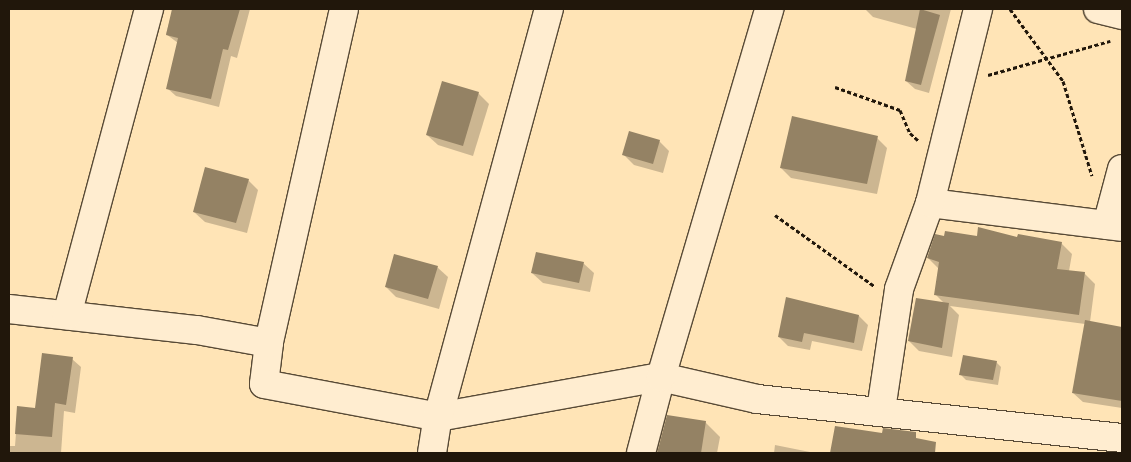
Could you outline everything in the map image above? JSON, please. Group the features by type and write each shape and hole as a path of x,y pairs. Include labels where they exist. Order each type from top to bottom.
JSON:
{"street":[{"path":"67,315 149,9"},
{"path":"344,9 269,343 264,384 438,417 661,376 757,399 881,410 1122,438"},
{"path":"432,453 438,417 549,9"},
{"path":"641,453 661,376 769,9"},
{"path":"881,410 899,289 930,203 978,9"},
{"path":"1098,9 1118,28"},
{"path":"930,203 1115,226 1122,169"},
{"path":"9,309 197,330 269,343"}],"path":[{"path":"1010,9 1062,81 1093,180"},
{"path":"958,84 1118,28"},
{"path":"835,87 900,110 910,133 941,154"},
{"path":"775,215 871,286"}],"building":[{"path":"172,9 240,9 228,50 223,49 211,99 166,89 178,38 166,35"},
{"path":"920,9 940,15 921,85 905,81"},
{"path":"442,81 479,92 463,146 426,135"},
{"path":"792,116 878,136 867,184 780,168"},
{"path":"629,131 660,140 653,164 622,155"},
{"path":"205,167 249,179 236,223 193,212"},
{"path":"978,227 1017,237 1018,234 1062,242 1057,269 1085,272 1079,315 934,295 939,262 927,258 935,234 944,236 945,231 977,236"},
{"path":"536,252 584,262 579,283 531,273"},
{"path":"394,254 438,266 428,299 385,287"},
{"path":"786,297 859,315 854,343 804,333 802,342 778,337"},
{"path":"916,298 949,303 942,348 908,341"},
{"path":"1085,320 1122,327 1122,401 1072,393"},
{"path":"42,353 73,357 66,405 55,403 52,437 15,434 17,406 35,408"},
{"path":"963,355 997,361 993,380 959,375"},
{"path":"667,415 706,421 701,453 657,453"},
{"path":"835,426 882,433 883,428 916,432 916,438 936,442 935,453 830,453"}]}
